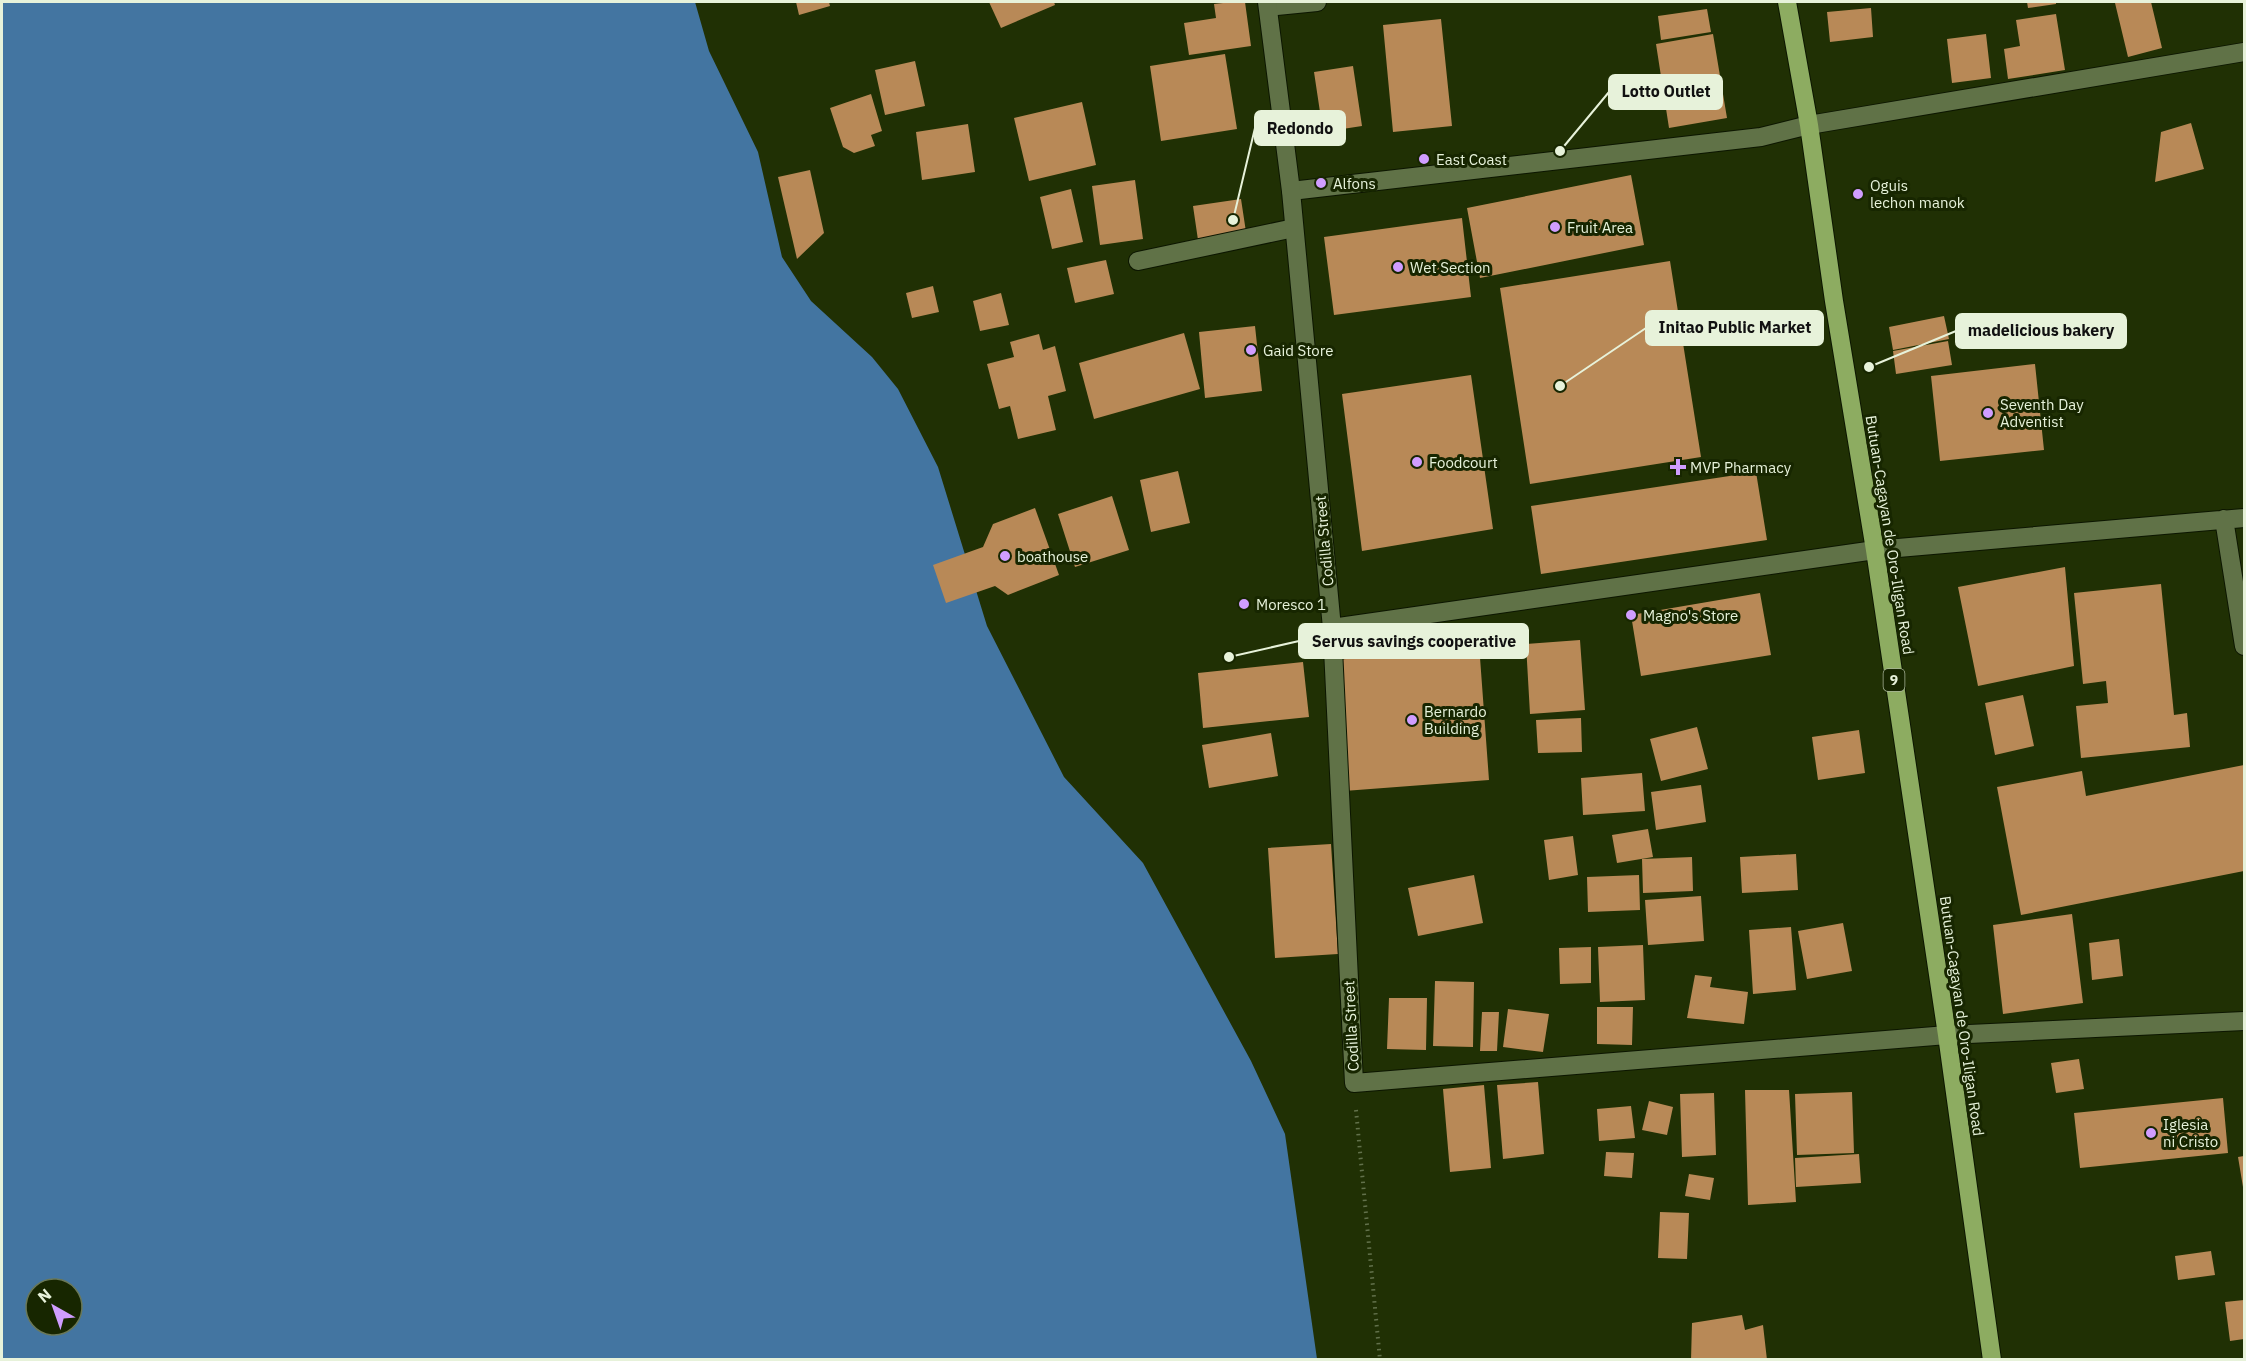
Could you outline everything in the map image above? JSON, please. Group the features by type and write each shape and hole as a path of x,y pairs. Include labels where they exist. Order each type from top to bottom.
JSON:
{"highway":[{"name":"Butuan-Cagayan de Oro-Iligan Road","path":"1787,2 1809,125 1834,301 1875,550 1947,1035 1992,1359"}],"street":[{"path":"1267,4 1317,2"},
{"name":"Codilla Street","path":"1267,4 1294,228 1332,628 1354,1083"},
{"path":"1290,191 1761,137 1809,125 2244,52"},
{"path":"1138,261 1294,228"},
{"path":"1332,628 1875,550 2244,518"},
{"path":"2224,519 2244,646"},
{"path":"1354,1083 1947,1035 2244,1021"}],"path":[{"path":"1354,1083 1380,1359"}],"water":[{"path":"2,2 695,2 709,51 758,152 782,257 811,301 872,357 898,389 938,467 987,626 1064,777 1143,863 1251,1061 1285,1134 1317,1359 2,1360"}],"building":[{"path":"796,2 829,2 830,6 799,15"},
{"path":"989,2 1054,2 1055,5 1001,28"},
{"path":"1245,2 1251,46 1189,55 1184,23 1216,18 1214,4"},
{"path":"2027,2 2056,2 2056,4 2028,8"},
{"path":"2151,2 2162,48 2128,57 2115,3"},
{"path":"1871,8 1873,37 1830,42 1827,12"},
{"path":"1707,9 1711,32 1661,40 1658,16"},
{"path":"2056,14 2065,70 2008,79 2004,49 2020,46 2016,20"},
{"path":"1441,19 1452,126 1393,132 1383,25"},
{"path":"1713,34 1727,118 1669,128 1656,44"},
{"path":"1986,34 1991,78 1952,83 1947,39"},
{"path":"1225,54 1237,129 1161,141 1150,66"},
{"path":"915,61 925,106 885,115 875,70"},
{"path":"1353,66 1362,126 1323,132 1314,72"},
{"path":"871,94 882,131 871,135 875,146 854,153 843,147 830,108"},
{"path":"1082,102 1096,165 1029,181 1014,118"},
{"path":"2191,123 2204,169 2155,182 2161,132"},
{"path":"968,124 975,172 922,180 916,132"},
{"path":"810,170 824,233 797,259 778,177"},
{"name":"Fruit Area","path":"1631,175 1644,245 1480,278 1467,208"},
{"path":"1135,180 1143,239 1100,245 1092,186"},
{"path":"1071,189 1083,242 1052,249 1040,197"},
{"path":"1241,199 1246,232 1198,240 1193,206"},
{"name":"Wet Section","path":"1462,218 1471,297 1334,315 1324,237"},
{"path":"1106,260 1114,294 1075,303 1067,268"},
{"path":"1670,261 1701,457 1530,484 1500,288"},
{"path":"933,286 939,312 912,318 906,293"},
{"path":"1001,293 1009,325 980,331 973,301"},
{"path":"1944,316 1949,339 1893,350 1889,327"},
{"path":"1255,326 1262,391 1205,398 1199,332"},
{"path":"1184,333 1200,389 1094,419 1079,363"},
{"path":"1039,334 1043,350 1055,346 1066,391 1048,396 1056,430 1018,439 1010,406 999,409 987,364 1014,357 1010,342"},
{"path":"1948,341 1952,365 1896,374 1893,351"},
{"name":"Seventh Day Adventist","path":"2035,364 2044,450 1940,461 1931,376"},
{"name":"Foodcourt","path":"1471,375 1493,529 1362,551 1342,394"},
{"path":"1178,471 1190,523 1151,532 1140,480"},
{"path":"1756,472 1767,540 1541,574 1531,506"},
{"path":"1112,496 1129,550 1075,567 1058,514"},
{"name":"boathouse","path":"1035,508 1059,575 1008,595 995,586 946,603 933,565 983,547 993,524"},
{"path":"2065,567 2074,666 1978,686 1958,587"},
{"path":"2161,584 2174,715 2187,713 2190,747 2081,758 2076,706 2108,703 2106,681 2083,684 2074,593"},
{"path":"1760,593 1771,655 1641,676 1631,615"},
{"path":"1580,640 1585,710 1530,714 1526,644"},
{"name":"Bernardo Building","path":"1479,644 1489,780 1344,791 1337,660"},
{"path":"1303,662 1309,717 1203,728 1198,673"},
{"path":"2023,695 2034,746 1995,755 1985,703"},
{"path":"1581,718 1582,752 1538,753 1536,720"},
{"path":"1697,727 1708,769 1661,781 1650,739"},
{"path":"1859,730 1865,773 1818,780 1812,737"},
{"path":"1271,733 1278,776 1209,788 1202,745"},
{"path":"2244,765 2244,871 2021,915 1997,787 2082,771 2086,796"},
{"path":"1642,773 1645,811 1583,815 1581,778"},
{"path":"1701,785 1706,822 1656,830 1651,792"},
{"path":"1648,829 1653,857 1617,863 1612,835"},
{"path":"1573,836 1578,875 1549,880 1544,840"},
{"path":"1331,844 1338,954 1275,958 1268,848"},
{"path":"1796,854 1798,890 1742,893 1740,857"},
{"path":"1692,857 1693,891 1643,893 1642,859"},
{"path":"1474,875 1483,923 1418,936 1408,888"},
{"path":"1639,875 1640,910 1588,912 1587,877"},
{"path":"1701,896 1704,941 1648,945 1645,900"},
{"path":"2072,914 2083,1003 2003,1014 1993,925"},
{"path":"1843,923 1852,971 1807,979 1798,931"},
{"path":"1791,927 1796,990 1753,994 1749,930"},
{"path":"2119,939 2123,976 2092,980 2089,943"},
{"path":"1643,945 1645,1000 1600,1002 1598,947"},
{"path":"1591,947 1591,983 1560,984 1559,948"},
{"path":"1695,975 1712,977 1710,987 1748,992 1744,1024 1687,1018"},
{"path":"1435,981 1474,982 1473,1047 1433,1046"},
{"path":"1389,998 1427,998 1426,1050 1387,1049"},
{"path":"1597,1007 1633,1007 1632,1045 1597,1044"},
{"path":"1508,1009 1549,1014 1543,1052 1503,1047"},
{"path":"1482,1012 1499,1012 1497,1051 1480,1051"},
{"path":"2079,1059 2084,1089 2056,1093 2051,1063"},
{"path":"1538,1082 1544,1154 1503,1159 1497,1085"},
{"path":"1484,1085 1491,1168 1450,1172 1443,1089"},
{"path":"1745,1090 1789,1090 1796,1202 1748,1205"},
{"path":"1852,1092 1854,1153 1797,1155 1795,1094"},
{"path":"1714,1093 1716,1155 1682,1157 1680,1094"},
{"name":"Iglesia ni Cristo","path":"2223,1098 2228,1153 2080,1168 2074,1113"},
{"path":"1649,1101 1673,1107 1667,1135 1642,1130"},
{"path":"1631,1106 1635,1138 1599,1141 1597,1109"},
{"path":"1606,1152 1634,1153 1632,1178 1604,1176"},
{"path":"1859,1154 1861,1183 1796,1187 1795,1158"},
{"path":"2244,1156 2244,1187 2243,1187 2238,1157"},
{"path":"1689,1174 1714,1178 1710,1200 1685,1196"},
{"path":"1660,1212 1689,1213 1687,1259 1658,1258"},
{"path":"2211,1251 2215,1275 2178,1280 2175,1256"},
{"path":"2244,1300 2244,1339 2230,1341 2225,1302"},
{"path":"1742,1315 1745,1330 1763,1325 1767,1360 1691,1360 1692,1323"}],"place":[{"name":"Lotto Outlet","path":"1560,151"},
{"name":"East Coast","path":"1424,159"},
{"name":"Alfons","path":"1321,183"},
{"name":"Oguis lechon manok","path":"1858,194"},
{"name":"Redondo","path":"1233,220"},
{"name":"Fruit Area","path":"1555,227"},
{"name":"Wet Section","path":"1398,267"},
{"name":"Gaid Store","path":"1251,350"},
{"name":"madelicious bakery","path":"1869,367"},
{"name":"Initao Public Market","path":"1560,386"},
{"name":"Seventh Day Adventist","path":"1988,413"},
{"name":"Foodcourt","path":"1417,462"},
{"name":"MVP Pharmacy","path":"1678,467"},
{"name":"boathouse","path":"1005,556"},
{"name":"Moresco 1","path":"1244,604"},
{"name":"Magno's Store","path":"1631,615"},
{"name":"Servus savings cooperative","path":"1229,657"},
{"name":"Bernardo Building","path":"1412,720"},
{"name":"Iglesia ni Cristo","path":"2151,1133"}]}
